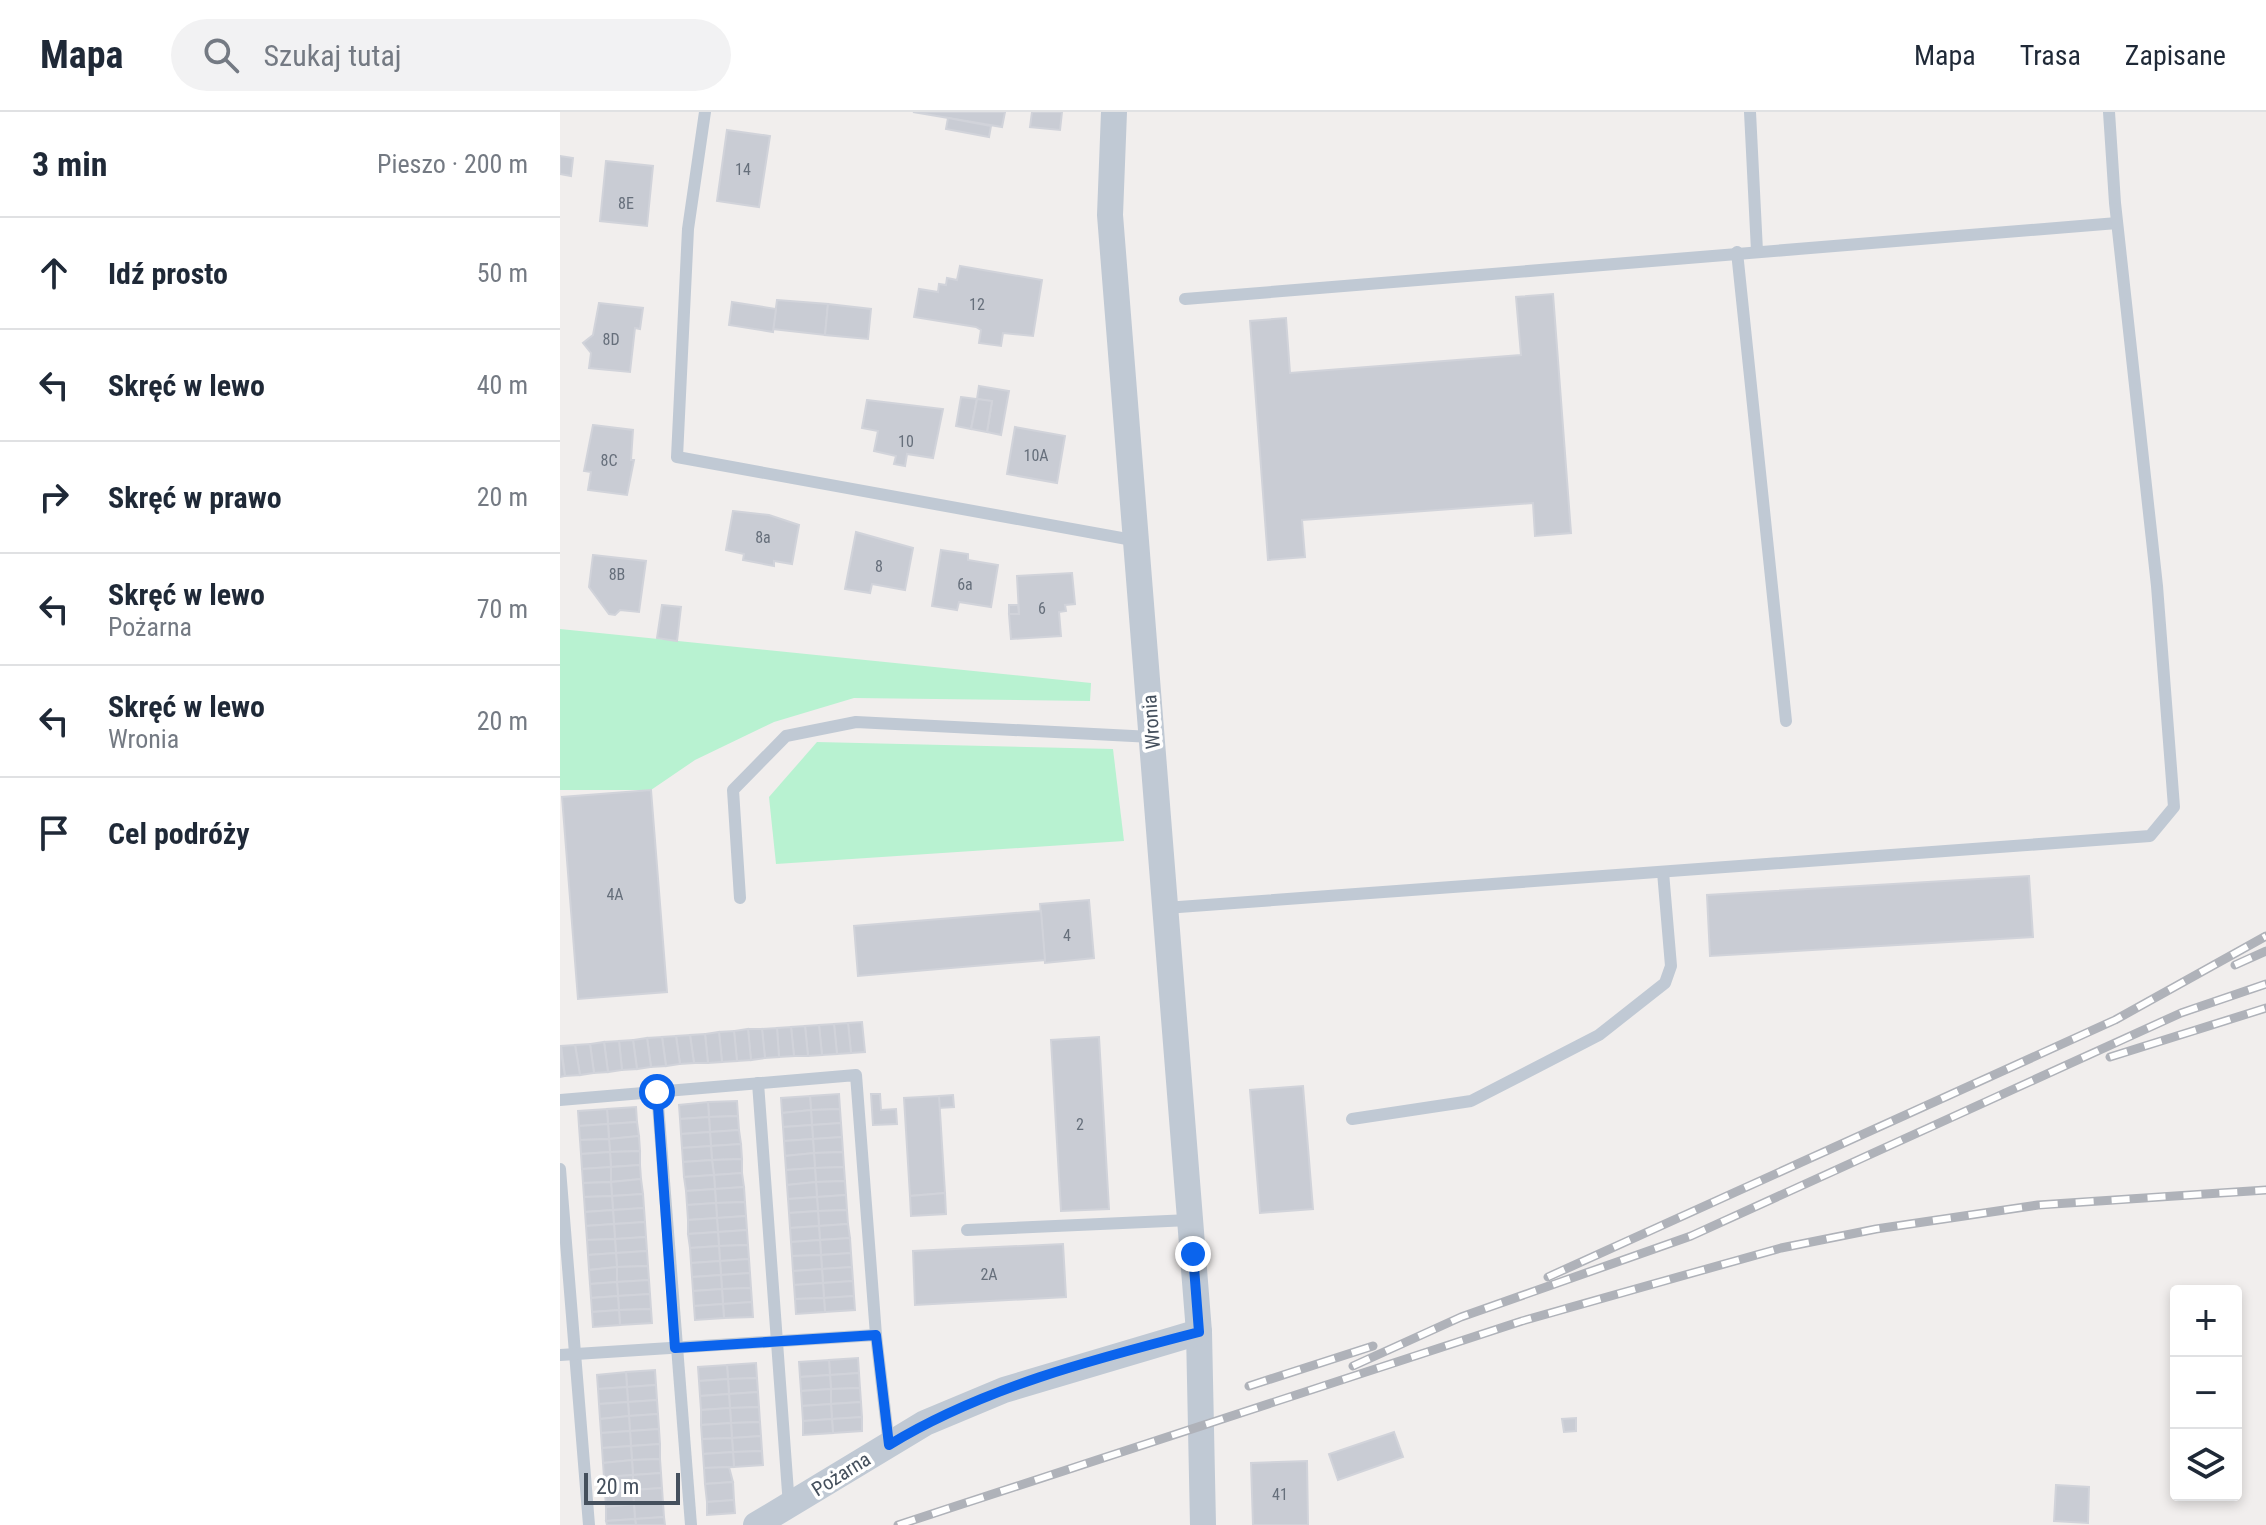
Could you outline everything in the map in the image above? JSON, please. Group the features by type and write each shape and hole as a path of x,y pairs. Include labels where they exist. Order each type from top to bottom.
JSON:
{"street":[{"name":"Wronia","path":"1114,112 1110,215 1199,1332 1203,1525"},
{"name":"Pożarna","path":"756,1525 925,1423 1004,1390 1199,1332"}],"lane":[{"path":"705,112 688,229 677,457 1138,541"},
{"path":"1750,112 1757,251"},
{"path":"1165,908 2150,836 2174,807 2157,586 2117,223 2109,112"},
{"path":"1185,299 2117,223"},
{"path":"1737,252 1786,721"},
{"path":"740,898 733,790 786,736 856,722 1152,737"},
{"path":"1352,1119 1471,1101 1599,1035 1665,983 1671,966 1663,872"},
{"path":"560,1100 856,1075 876,1335 889,1445"},
{"path":"758,1083 789,1506"},
{"path":"657,1092 691,1525"},
{"path":"560,1169 566,1355 589,1525"},
{"path":"967,1230 1190,1220"},
{"path":"566,1355 876,1335"}],"green space":[{"path":"560,629 1091,683 1090,701 854,698 774,722 695,760 651,790 560,790"},
{"path":"817,742 1113,749 1124,841 776,864 769,797"}],"building":[{"path":"913,112 1005,112 1002,127"},
{"path":"1032,112 1062,112 1060,130 1030,127"},
{"path":"948,118 991,126 989,137 946,129"},
{"path":"727,130 770,136 759,207 717,201"},
{"path":"560,156 573,158 571,176 560,174"},
{"path":"606,161 653,166 647,226 600,221"},
{"path":"960,266 1042,280 1033,336 1003,333 1001,346 979,343 981,330 976,327 914,317 919,289 938,292 939,284 946,285 947,278 957,280"},
{"path":"1553,294 1571,533 1535,536 1533,503 1302,520 1305,557 1268,560 1250,321 1286,318 1290,373 1521,355 1516,297"},
{"path":"777,300 828,304 825,335 773,329"},
{"path":"732,302 776,309 773,332 729,325"},
{"path":"599,303 643,308 640,329 635,328 630,372 589,368 591,353 583,343 593,335"},
{"path":"828,304 871,309 868,339 825,335"},
{"path":"979,386 1009,391 1001,435 987,432 992,401 977,399"},
{"path":"961,397 977,399 971,429 956,426"},
{"path":"977,399 992,401 987,432 971,429"},
{"path":"867,400 943,409 933,458 907,454 905,466 894,464 896,456 874,451 878,431 862,428"},
{"path":"593,425 633,430 631,460 634,460 627,495 588,490 591,472 584,471"},
{"path":"1015,427 1065,436 1057,483 1007,474"},
{"path":"733,511 769,515 799,525 792,564 774,561 774,566 743,560 744,554 726,550"},
{"path":"856,532 913,548 905,590 872,584 870,593 845,589"},
{"path":"941,550 968,554 968,560 998,565 991,607 959,602 957,610 932,606"},
{"path":"593,555 646,561 639,612 620,610 615,615 609,614 589,587"},
{"path":"1072,573 1075,604 1065,605 1066,611 1059,612 1061,636 1011,639 1009,614 1019,614 1017,576"},
{"path":"662,605 681,607 677,641 657,638"},
{"path":"1009,605 1018,605 1019,614 1009,614"},
{"path":"651,790 667,992 578,999 562,797"},
{"path":"2029,876 2033,937 1710,956 1707,895"},
{"path":"1089,900 1094,958 1045,963 1040,904"},
{"path":"1041,911 1045,960 858,976 854,926"},
{"path":"862,1022 865,1052 851,1053 848,1023"},
{"path":"848,1023 851,1053 837,1054 834,1024"},
{"path":"834,1024 837,1054 822,1055 819,1025"},
{"path":"819,1025 822,1055 808,1056 805,1026"},
{"path":"805,1026 808,1056 794,1056 791,1027"},
{"path":"791,1027 794,1056 779,1057 777,1028"},
{"path":"777,1028 779,1057 765,1058 762,1029"},
{"path":"748,1029 762,1029 765,1058 751,1060"},
{"path":"748,1029 751,1060 737,1061 734,1031"},
{"path":"734,1031 737,1061 722,1062 719,1032"},
{"path":"719,1032 722,1062 708,1063 705,1034"},
{"path":"705,1034 708,1063 694,1063 690,1035"},
{"path":"690,1035 694,1063 680,1064 676,1036"},
{"path":"676,1036 680,1064 666,1066 662,1037"},
{"path":"662,1037 666,1066 651,1067 647,1038"},
{"path":"1099,1037 1109,1209 1061,1211 1051,1040"},
{"path":"647,1038 651,1067 637,1069 633,1040"},
{"path":"633,1040 637,1069 622,1070 619,1041"},
{"path":"619,1041 622,1070 608,1072 604,1042"},
{"path":"604,1042 608,1072 594,1073 590,1044"},
{"path":"590,1044 594,1073 580,1075 575,1045"},
{"path":"575,1045 580,1075 565,1076 561,1046"},
{"path":"560,1046 565,1076 560,1077"},
{"path":"1303,1086 1313,1209 1260,1213 1250,1090"},
{"path":"839,1094 840,1109 811,1110 810,1096"},
{"path":"871,1094 880,1094 881,1110 896,1109 897,1124 873,1125"},
{"path":"953,1095 954,1107 939,1108 939,1096"},
{"path":"810,1096 811,1110 782,1113 781,1098"},
{"path":"939,1096 945,1193 910,1196 904,1098"},
{"path":"737,1101 738,1116 709,1117 708,1102"},
{"path":"708,1102 709,1117 680,1119 679,1105"},
{"path":"636,1107 637,1122 608,1124 607,1109"},
{"path":"607,1109 608,1124 579,1126 578,1111"},
{"path":"840,1109 841,1123 812,1125 811,1110"},
{"path":"811,1110 812,1125 783,1127 782,1113"},
{"path":"738,1116 739,1130 710,1132 709,1117"},
{"path":"709,1117 710,1132 681,1134 680,1119"},
{"path":"637,1122 639,1136 609,1139 608,1124"},
{"path":"841,1123 842,1137 813,1139 812,1125"},
{"path":"608,1124 609,1139 580,1140 579,1126"},
{"path":"812,1125 813,1139 784,1141 783,1127"},
{"path":"739,1130 741,1144 711,1146 710,1132"},
{"path":"710,1132 711,1146 682,1148 681,1134"},
{"path":"639,1136 640,1151 610,1152 609,1139"},
{"path":"842,1137 843,1152 814,1153 813,1139"},
{"path":"609,1139 610,1152 581,1154 580,1140"},
{"path":"813,1139 814,1153 785,1156 784,1141"},
{"path":"741,1144 742,1159 712,1160 711,1146"},
{"path":"711,1146 712,1160 683,1162 682,1148"},
{"path":"640,1151 640,1165 611,1167 610,1152"},
{"path":"610,1152 611,1167 582,1169 581,1154"},
{"path":"843,1152 844,1167 815,1168 814,1153"},
{"path":"814,1153 815,1168 786,1170 785,1156"},
{"path":"742,1159 742,1173 714,1175 712,1160"},
{"path":"712,1160 714,1175 684,1177 683,1162"},
{"path":"640,1165 641,1179 611,1182 611,1167"},
{"path":"611,1167 611,1182 583,1183 582,1169"},
{"path":"844,1167 845,1181 816,1182 815,1168"},
{"path":"815,1168 816,1182 787,1185 786,1170"},
{"path":"742,1173 744,1187 715,1189 714,1175"},
{"path":"714,1175 715,1189 686,1191 684,1177"},
{"path":"641,1179 643,1194 612,1196 611,1182"},
{"path":"845,1181 846,1195 817,1197 816,1182"},
{"path":"611,1182 612,1196 584,1197 583,1183"},
{"path":"816,1182 817,1197 788,1199 787,1185"},
{"path":"744,1187 745,1202 716,1203 715,1189"},
{"path":"715,1189 716,1203 687,1205 686,1191"},
{"path":"945,1193 946,1214 911,1216 910,1196"},
{"path":"643,1194 644,1208 613,1210 612,1196"},
{"path":"846,1195 847,1210 818,1211 817,1197"},
{"path":"612,1196 613,1210 585,1212 584,1197"},
{"path":"817,1197 818,1211 789,1213 788,1199"},
{"path":"745,1202 746,1216 717,1218 716,1203"},
{"path":"716,1203 717,1218 688,1220 687,1205"},
{"path":"644,1208 645,1222 614,1224 613,1210"},
{"path":"613,1210 614,1224 586,1226 585,1212"},
{"path":"847,1210 848,1224 819,1226 818,1211"},
{"path":"818,1211 819,1226 790,1228 789,1213"},
{"path":"746,1216 747,1230 718,1232 717,1218"},
{"path":"717,1218 718,1232 688,1234 688,1220"},
{"path":"645,1222 646,1237 615,1239 614,1224"},
{"path":"614,1224 615,1239 587,1240 586,1226"},
{"path":"848,1224 850,1238 820,1240 819,1226"},
{"path":"819,1226 820,1240 791,1242 790,1228"},
{"path":"747,1230 748,1245 719,1246 718,1232"},
{"path":"718,1232 719,1246 690,1248 688,1234"},
{"path":"646,1237 647,1251 616,1253 615,1239"},
{"path":"850,1238 851,1253 821,1255 820,1240"},
{"path":"615,1239 616,1253 588,1255 587,1240"},
{"path":"820,1240 821,1255 792,1256 791,1242"},
{"path":"1063,1244 1066,1297 915,1305 913,1251"},
{"path":"748,1245 749,1259 720,1261 719,1246"},
{"path":"719,1246 720,1261 691,1263 690,1248"},
{"path":"647,1251 648,1266 617,1267 616,1253"},
{"path":"616,1253 617,1267 589,1270 588,1255"},
{"path":"851,1253 852,1267 822,1269 821,1255"},
{"path":"821,1255 822,1269 793,1271 792,1256"},
{"path":"749,1259 750,1273 721,1275 720,1261"},
{"path":"720,1261 721,1275 692,1277 691,1263"},
{"path":"648,1266 649,1280 617,1282 617,1267"},
{"path":"617,1267 617,1282 590,1284 589,1270"},
{"path":"852,1267 853,1281 823,1283 822,1269"},
{"path":"822,1269 823,1283 794,1285 793,1271"},
{"path":"750,1273 751,1288 722,1289 721,1275"},
{"path":"721,1275 722,1289 693,1291 692,1277"},
{"path":"649,1280 650,1294 618,1296 617,1282"},
{"path":"853,1281 854,1296 824,1298 823,1283"},
{"path":"617,1282 618,1296 591,1298 590,1284"},
{"path":"823,1283 824,1298 795,1299 794,1285"},
{"path":"751,1288 752,1302 723,1304 722,1289"},
{"path":"722,1289 723,1304 694,1306 693,1291"},
{"path":"650,1294 651,1309 619,1310 618,1296"},
{"path":"618,1296 619,1310 592,1312 591,1298"},
{"path":"854,1296 855,1310 825,1312 824,1298"},
{"path":"824,1298 825,1312 796,1314 795,1299"},
{"path":"752,1302 753,1317 724,1318 723,1304"},
{"path":"723,1304 724,1318 695,1320 694,1306"},
{"path":"651,1309 652,1323 620,1325 619,1310"},
{"path":"619,1310 620,1325 593,1327 592,1312"},
{"path":"858,1358 859,1373 830,1375 829,1360"},
{"path":"829,1360 830,1375 800,1377 799,1362"},
{"path":"756,1363 757,1378 728,1379 727,1365"},
{"path":"727,1365 728,1379 699,1381 698,1367"},
{"path":"655,1370 656,1385 627,1387 626,1372"},
{"path":"626,1372 627,1387 598,1389 597,1375"},
{"path":"859,1373 860,1388 831,1389 830,1375"},
{"path":"830,1375 831,1389 801,1391 800,1377"},
{"path":"757,1378 758,1392 729,1394 728,1379"},
{"path":"728,1379 729,1394 700,1396 699,1381"},
{"path":"656,1385 657,1400 628,1402 627,1387"},
{"path":"627,1387 628,1402 599,1404 598,1389"},
{"path":"860,1388 861,1402 831,1404 831,1389"},
{"path":"831,1389 831,1404 802,1406 801,1391"},
{"path":"758,1392 759,1407 730,1408 729,1394"},
{"path":"729,1394 730,1408 701,1410 700,1396"},
{"path":"657,1400 658,1414 629,1416 628,1402"},
{"path":"628,1402 629,1416 600,1419 599,1404"},
{"path":"861,1402 862,1417 832,1419 831,1404"},
{"path":"831,1404 832,1419 803,1421 802,1406"},
{"path":"759,1407 760,1422 731,1423 730,1408"},
{"path":"730,1408 731,1423 701,1425 701,1410"},
{"path":"658,1414 659,1429 630,1431 629,1416"},
{"path":"629,1416 630,1431 601,1433 600,1419"},
{"path":"862,1417 862,1431 833,1433 832,1419"},
{"path":"1576,1418 1576,1431 1564,1432 1562,1419"},
{"path":"832,1419 833,1433 803,1435 803,1421"},
{"path":"760,1422 761,1436 732,1438 731,1423"},
{"path":"731,1423 732,1438 702,1439 701,1425"},
{"path":"659,1429 660,1444 631,1446 630,1431"},
{"path":"630,1431 631,1446 602,1448 601,1433"},
{"path":"1394,1432 1403,1457 1338,1480 1329,1454"},
{"path":"761,1436 762,1451 733,1452 732,1438"},
{"path":"732,1438 733,1452 703,1454 702,1439"},
{"path":"660,1444 660,1459 632,1460 631,1446"},
{"path":"631,1446 632,1460 603,1463 602,1448"},
{"path":"762,1451 763,1465 734,1467 733,1452"},
{"path":"733,1452 734,1467 704,1468 703,1454"},
{"path":"660,1459 661,1473 633,1475 632,1460"},
{"path":"632,1460 633,1475 604,1477 603,1463"},
{"path":"1307,1461 1308,1525 1253,1525 1251,1463"},
{"path":"729,1467 733,1482 705,1484 704,1468"},
{"path":"661,1473 662,1488 633,1490 633,1475"},
{"path":"633,1475 633,1490 605,1492 604,1477"},
{"path":"733,1482 734,1500 707,1502 705,1484"},
{"path":"2056,1485 2089,1487 2088,1523 2054,1521"},
{"path":"662,1488 663,1503 634,1504 633,1490"},
{"path":"633,1490 634,1504 606,1507 605,1492"},
{"path":"734,1500 735,1513 707,1515 707,1502"},
{"path":"663,1503 664,1517 635,1519 634,1504"},
{"path":"634,1504 635,1519 606,1521 606,1507"},
{"path":"664,1517 665,1525 636,1525 635,1519"},
{"path":"635,1519 636,1525 607,1525 606,1521"}],"railway":[{"path":"1548,1277 2115,1020 2266,936"},
{"path":"2235,965 2266,951"},
{"path":"1353,1366 1461,1317 1691,1236 2181,1013 2266,984"},
{"path":"2110,1057 2266,1008"},
{"path":"898,1525 1522,1321 1781,1248 1876,1229 2038,1205 2266,1190"},
{"path":"1249,1386 1373,1346"}],"route":[{"path":"657,1092 675,1348 876,1335 889,1445 925,1423 1004,1390 1199,1332 1193,1254"}]}
